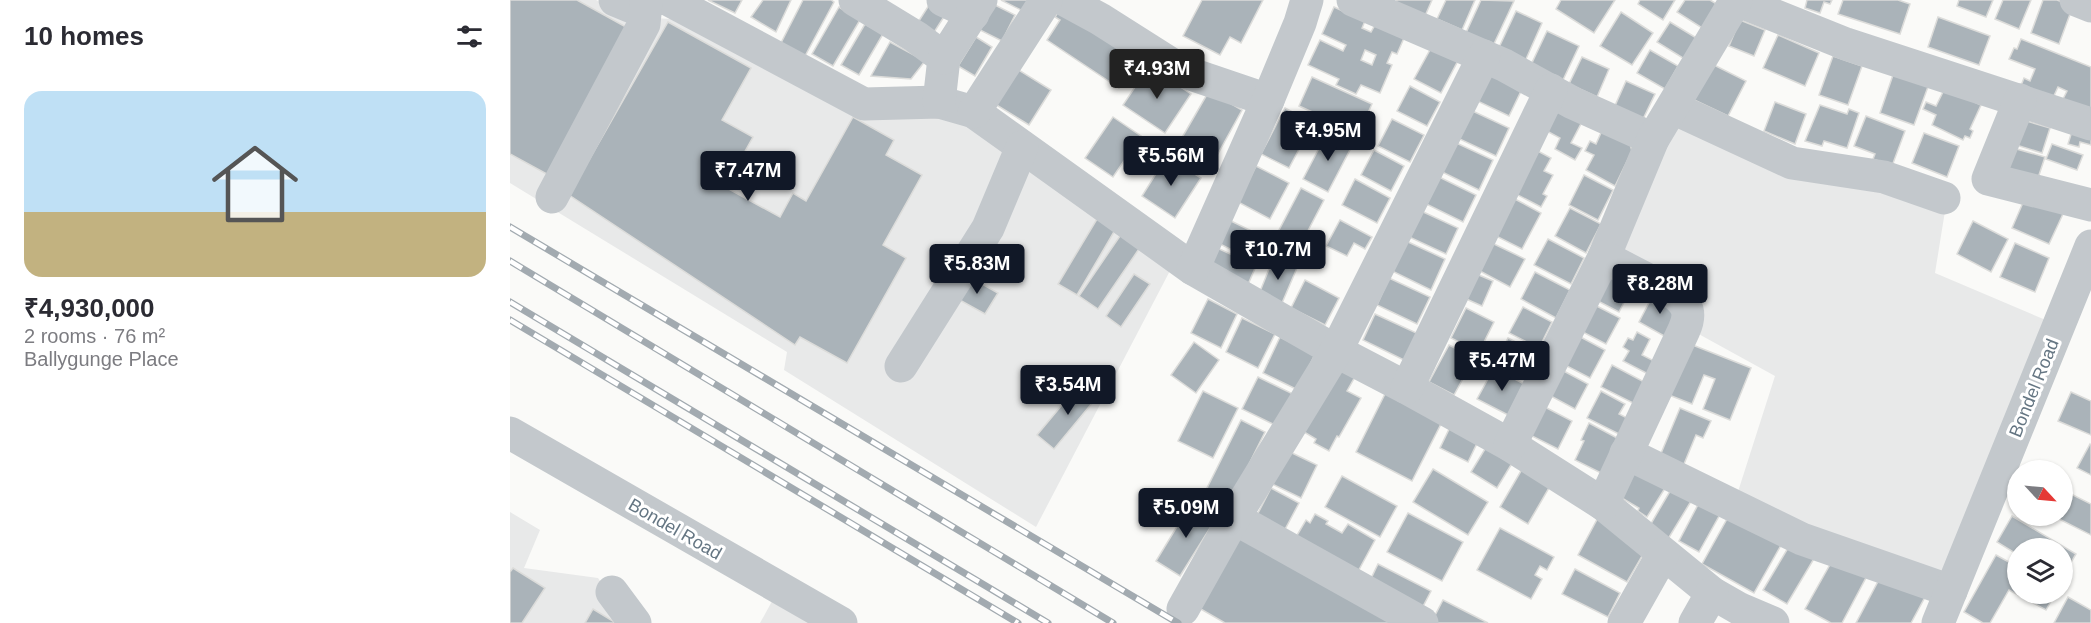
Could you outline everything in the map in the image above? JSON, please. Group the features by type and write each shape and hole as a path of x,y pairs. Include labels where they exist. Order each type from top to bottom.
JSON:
{"street":[{"path":"855,0 916,37 944,58"},
{"path":"939,102 944,58 977,7 944,0"},
{"path":"974,112 1046,0"},
{"path":"1065,0 1100,19 1182,71 1268,100"},
{"path":"1193,269 1268,100 1300,23 1307,0"},
{"path":"1353,0 1504,65 1573,103 1653,140"},
{"path":"1510,446 1604,257 1653,140 1736,0 1846,44 2091,124"},
{"path":"2076,0 2091,6"},
{"path":"552,197 644,24 646,1 864,104 939,102 974,112 1193,269 1336,351 1510,446 1603,504 1712,593 1740,609 1773,623"},
{"path":"1183,609 1234,518 1336,351 1484,56"},
{"path":"1407,388 1551,90"},
{"path":"2020,100 1988,179 2091,206"},
{"path":"1672,108 1792,163 1884,177 1944,198"},
{"path":"901,366 988,228 1022,147"},
{"name":"Bondel Road","path":"1938,623 2090,251"},
{"path":"1603,504 1684,330 1689,311 1684,301 1675,294 1604,257"},
{"name":"Bondel Road","path":"510,433 841,623"},
{"path":"1626,453 1802,538 1951,591"},
{"path":"1234,518 1422,623"},
{"path":"1624,623 1663,554"},
{"path":"612,592 635,623"},
{"path":"1695,623 1712,593"}],"shaded area":[{"path":"510,0 596,0 629,17 673,19 860,117 952,110 1173,265 1036,527 784,370 787,352 510,183"},
{"path":"1673,124 1889,190 1945,211 1935,273 2048,321 1944,581 1735,501 1775,376 1695,332 1700,294 1621,253"},
{"path":"510,512 540,530 524,568 598,578 627,623 510,623"},
{"path":"776,594 827,623 760,623"}],"building":[{"path":"510,0 577,0 635,32 554,178 510,154"},
{"path":"708,0 742,0 735,13"},
{"path":"763,0 791,0 776,32 751,17"},
{"path":"803,0 831,0 834,2 805,56 781,43"},
{"path":"1001,0 1031,0 1025,12"},
{"path":"1202,0 1263,0 1241,43 1230,37 1220,55 1183,36"},
{"path":"1397,0 1432,0 1421,25 1392,12"},
{"path":"1446,0 1475,0 1462,30 1437,19"},
{"path":"1481,0 1514,1 1492,48 1465,35"},
{"path":"1561,0 1615,0 1594,33 1556,9"},
{"path":"1640,0 1675,0 1663,20 1638,4"},
{"path":"1685,0 1710,0 1725,9 1710,33 1677,12"},
{"path":"1807,0 1832,0 1830,4 1824,2 1820,13 1805,8"},
{"path":"1843,0 1898,0 1910,4 1900,34 1838,14"},
{"path":"1959,0 1993,0 1986,17 1957,6"},
{"path":"2003,0 2031,0 2019,29 1995,19"},
{"path":"2043,0 2057,0 2073,6 2059,44 2031,33"},
{"path":"987,1 1015,15 1002,41 974,27"},
{"path":"931,2 947,12 931,37 915,27"},
{"path":"1063,4 1141,55 1119,88 1047,40 1060,20 1055,17"},
{"path":"839,7 860,20 833,66 812,54"},
{"path":"1334,7 1365,21 1362,28 1371,32 1375,25 1404,38 1397,54 1392,52 1387,63 1392,65 1380,93 1361,85 1356,94 1336,85 1339,79 1308,65 1320,40 1343,51 1346,45 1322,34","holes":["1365,50 1376,55 1372,65 1361,60"]},
{"path":"1516,11 1542,23 1522,68 1495,56"},
{"path":"1621,12 1653,33 1632,65 1600,46"},
{"path":"1938,17 1990,36 1979,65 1928,47"},
{"path":"1740,20 1765,30 1754,56 1729,46"},
{"path":"668,22 751,68 722,120 753,137 725,187 780,217 793,193 806,201 853,117 894,140 886,155 922,175 883,245 906,258 847,363 800,337 795,345 569,195"},
{"path":"1670,22 1703,42 1691,63 1657,42"},
{"path":"865,24 883,34 859,75 841,65"},
{"path":"1547,31 1579,46 1562,82 1530,67"},
{"path":"1778,35 1819,53 1805,86 1763,68"},
{"path":"976,37 992,47 975,76 958,66"},
{"path":"1436,39 1462,53 1441,93 1414,79"},
{"path":"2021,39 2091,67 2091,110 2063,99 2067,91 2058,87 2052,100 2020,88 2024,78 2030,81 2035,69 2009,59"},
{"path":"890,42 925,61 911,79 871,76"},
{"path":"1650,50 1678,66 1665,89 1637,73"},
{"path":"1833,56 1862,66 1848,105 1819,95"},
{"path":"1582,57 1609,69 1597,97 1569,84"},
{"path":"1708,62 1746,81 1728,116 1690,98"},
{"path":"1012,66 1051,90 1029,125 990,101"},
{"path":"1149,66 1191,94 1165,133 1123,105"},
{"path":"1483,71 1522,89 1509,116 1471,98"},
{"path":"1894,72 1929,84 1914,125 1880,113"},
{"path":"1312,77 1372,104 1359,133 1299,106"},
{"path":"1626,81 1655,94 1642,121 1614,108"},
{"path":"1410,86 1440,102 1427,126 1397,111"},
{"path":"1945,88 1981,105 1970,129 1973,131 1970,138 1965,136 1963,140 1932,125 1936,115 1923,109 1926,102 1936,106"},
{"path":"1209,91 1242,110 1214,161 1180,141"},
{"path":"1775,102 1806,114 1795,144 1764,131"},
{"path":"1564,105 1585,116 1571,143 1582,148 1575,160 1555,149 1560,138 1543,129"},
{"path":"1820,105 1847,114 1849,109 1859,113 1847,148 1824,141 1822,146 1805,141"},
{"path":"1464,107 1509,128 1496,156 1451,135"},
{"path":"1285,108 1313,123 1289,168 1261,154"},
{"path":"1866,116 1905,131 1892,166 1873,159 1875,154 1854,146"},
{"path":"1113,117 1141,136 1113,177 1085,158"},
{"path":"1392,119 1424,135 1410,162 1378,146"},
{"path":"2020,119 2050,128 2042,153 2013,144"},
{"path":"1604,126 1628,137 1632,151 1615,186 1586,170 1594,155 1585,151 1590,141 1596,144"},
{"path":"2073,128 2091,130 2091,145 2080,142 2079,147 2068,144"},
{"path":"1328,131 1353,144 1328,192 1303,179"},
{"path":"1924,133 1959,146 1947,177 1912,163"},
{"path":"1450,140 1493,160 1479,190 1436,169"},
{"path":"2052,144 2083,155 2077,170 2046,159"},
{"path":"2006,146 2045,157 2038,178 2000,167"},
{"path":"1534,149 1551,158 1544,171 1553,175 1543,194 1547,196 1541,207 1512,192"},
{"path":"1374,150 1404,166 1391,191 1361,175"},
{"path":"1167,156 1201,178 1175,218 1142,196"},
{"path":"1256,166 1289,183 1270,219 1238,202"},
{"path":"1433,174 1476,195 1463,222 1420,201"},
{"path":"1584,175 1613,190 1598,220 1569,205"},
{"path":"1355,179 1390,198 1377,223 1342,205"},
{"path":"1301,188 1324,200 1301,244 1278,232"},
{"path":"1513,198 1541,213 1522,249 1494,235"},
{"path":"2025,198 2063,214 2049,244 2012,228"},
{"path":"1570,208 1601,224 1586,253 1555,236"},
{"path":"1419,210 1458,228 1446,254 1407,236"},
{"path":"1100,214 1118,225 1077,295 1058,284"},
{"path":"1227,219 1268,239 1256,262 1216,242"},
{"path":"1340,220 1372,237 1365,249 1354,243 1347,256 1326,246"},
{"path":"1973,221 2008,239 1991,272 1957,254"},
{"path":"1122,233 1141,246 1098,309 1079,296"},
{"path":"1548,239 1584,258 1571,284 1534,265"},
{"path":"1406,241 1445,259 1431,290 1392,271"},
{"path":"1492,243 1525,259 1510,287 1478,270"},
{"path":"2015,243 2049,258 2035,292 2000,277"},
{"path":"1213,246 1256,266 1246,289 1206,260"},
{"path":"1273,259 1297,268 1282,303 1259,294"},
{"path":"1610,266 1636,279 1619,312 1592,298"},
{"path":"1535,272 1570,290 1556,318 1521,299"},
{"path":"1474,273 1493,281 1482,306 1464,298"},
{"path":"1134,274 1150,284 1121,327 1106,316"},
{"path":"968,276 998,293 985,314 956,298"},
{"path":"1389,278 1430,297 1417,324 1377,305"},
{"path":"1305,280 1339,298 1325,325 1291,308"},
{"path":"1654,293 1681,307 1666,337 1639,322"},
{"path":"1208,299 1237,314 1221,348 1191,333"},
{"path":"1589,302 1620,318 1606,344 1575,328"},
{"path":"1523,307 1552,322 1539,348 1509,333"},
{"path":"1466,308 1494,322 1479,352 1451,338"},
{"path":"1375,314 1423,336 1410,363 1363,340"},
{"path":"1242,318 1275,334 1258,368 1226,352"},
{"path":"1637,332 1650,339 1642,355 1656,362 1650,375 1623,361 1629,351 1623,347 1628,338 1633,340"},
{"path":"1573,333 1605,350 1590,378 1559,362"},
{"path":"1280,337 1315,354 1298,390 1263,373"},
{"path":"1508,338 1539,354 1526,380 1495,364"},
{"path":"1194,342 1219,360 1196,393 1171,375"},
{"path":"1690,344 1751,368 1730,420 1703,409 1715,379 1704,375 1692,404 1669,395"},
{"path":"1449,345 1482,362 1479,368 1471,364 1454,395 1429,382"},
{"path":"1335,363 1356,375 1347,391 1361,398 1329,451 1314,443 1316,439 1299,429"},
{"path":"1612,365 1648,384 1637,405 1601,387"},
{"path":"1494,368 1526,385 1510,416 1477,399"},
{"path":"1560,369 1588,384 1575,409 1547,394"},
{"path":"1258,377 1293,394 1277,426 1242,409"},
{"path":"1081,382 1098,396 1054,449 1037,435"},
{"path":"1389,386 1446,414 1412,481 1356,452"},
{"path":"1203,391 1238,408 1213,458 1178,441"},
{"path":"1601,391 1625,404 1619,414 1631,420 1623,436 1587,418"},
{"path":"2071,392 2091,401 2091,435 2058,421"},
{"path":"1541,405 1572,421 1558,449 1526,433"},
{"path":"1680,408 1711,421 1703,438 1696,435 1684,464 1657,463"},
{"path":"1241,420 1265,432 1231,500 1207,488"},
{"path":"1453,421 1481,435 1468,462 1440,448"},
{"path":"1589,423 1619,439 1601,473 1575,460"},
{"path":"1488,444 1514,460 1497,488 1471,472"},
{"path":"2091,445 2091,475 2077,468"},
{"path":"1288,451 1317,465 1301,498 1272,484"},
{"path":"1525,464 1553,481 1528,524 1500,507"},
{"path":"1633,464 1667,485 1647,517 1638,511 1639,508 1615,494"},
{"path":"1433,469 1488,502 1468,535 1413,502"},
{"path":"1342,476 1397,506 1380,537 1325,507"},
{"path":"1676,481 1696,493 1668,539 1649,527"},
{"path":"1271,488 1299,503 1282,535 1255,519"},
{"path":"2073,495 2091,504 2091,535 2073,526"},
{"path":"1702,497 1723,509 1699,552 1679,541"},
{"path":"1192,502 1217,517 1180,576 1156,561"},
{"path":"1732,510 1784,540 1754,593 1702,564"},
{"path":"1408,513 1463,542 1442,581 1387,552"},
{"path":"1315,514 1328,521 1326,524 1342,533 1348,524 1375,540 1355,577 1293,542 1306,520 1310,523"},
{"path":"1600,514 1645,551 1627,582 1578,555"},
{"path":"2007,525 2029,526 2049,538 2007,538 2007,548 1997,542"},
{"path":"1500,528 1554,557 1547,570 1540,566 1535,575 1542,579 1531,599 1477,570"},
{"path":"1235,531 1393,623 1225,623 1192,604"},
{"path":"1791,543 1815,557 1787,604 1763,590"},
{"path":"1836,554 1869,572 1842,623 1831,623 1805,609"},
{"path":"1996,555 2007,561 2007,593 1990,623 1983,623 1964,612"},
{"path":"1378,564 1431,591 1419,614 1367,587"},
{"path":"513,568 545,588 522,623 510,623 510,572"},
{"path":"1575,569 1620,593 1608,617 1562,594"},
{"path":"1882,574 1925,597 1911,623 1856,623"},
{"path":"1443,600 1488,623 1431,623"},
{"path":"2073,600 2091,610 2091,623 2054,623 2064,604 2073,604"},
{"path":"2035,604 2049,604 2046,610"},
{"path":"593,609 616,623 585,623"}],"railway":[{"path":"510,227 1178,623"},
{"path":"510,261 1113,623"},
{"path":"510,302 1048,623"},
{"path":"510,320 1018,623"}]}
